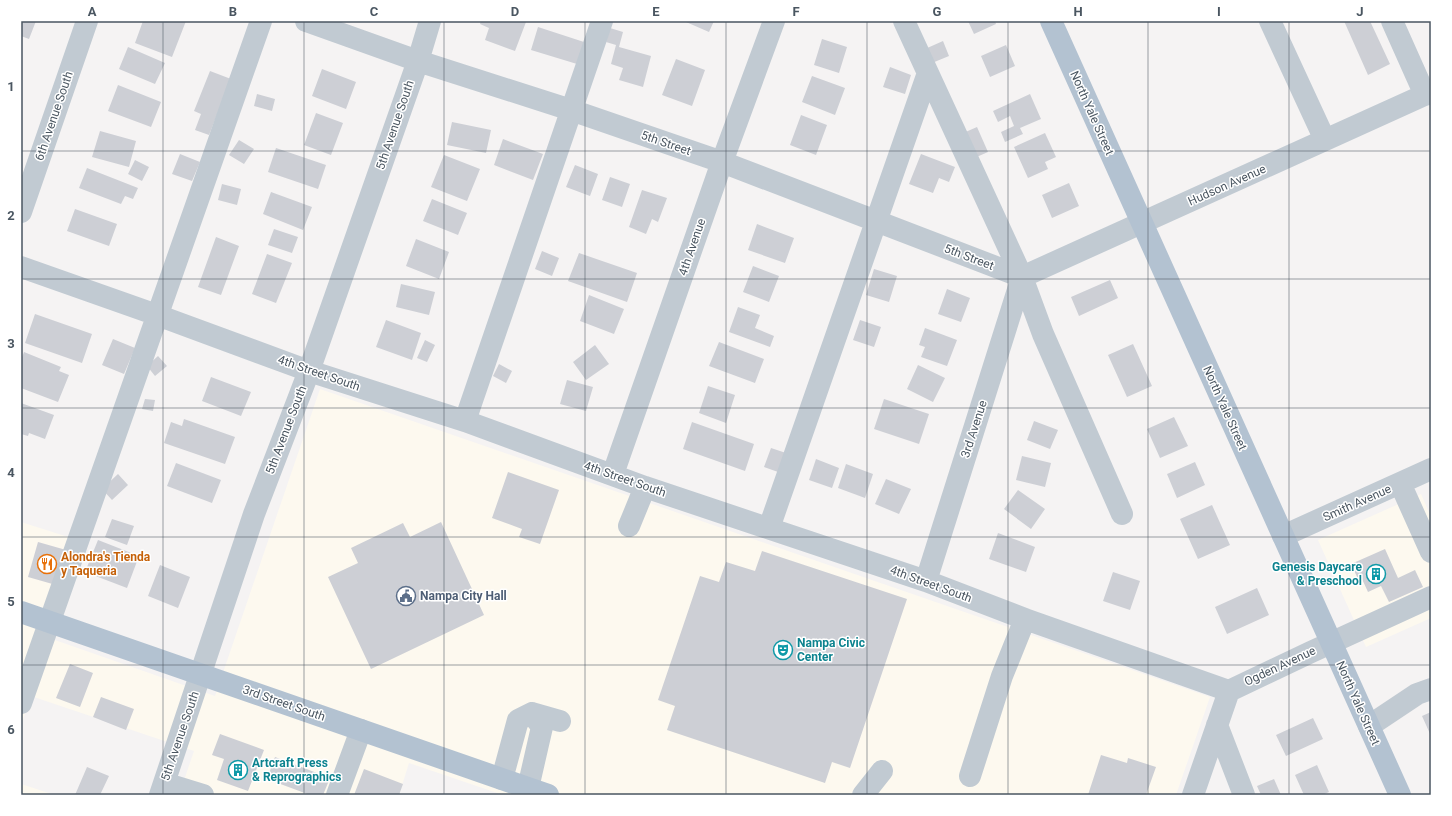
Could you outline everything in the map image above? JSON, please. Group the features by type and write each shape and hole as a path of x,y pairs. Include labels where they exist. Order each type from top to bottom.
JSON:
{"main road":[{"name":"North Yale Street","path":"1051,21 1400,795"},
{"name":"3rd Street South","path":"21,612 361,730 520,788"}],"street":[{"name":"6th Avenue South","path":"21,212 87,21"},
{"path":"21,703 260,21"},
{"name":"5th Street","path":"306,21 418,61 571,110 722,162 1022,277"},
{"name":"5th Avenue South","path":"162,789 254,514 309,371 418,61 430,21"},
{"path":"465,421 602,21"},
{"name":"4th Avenue","path":"613,474 722,162 774,21"},
{"path":"904,21 1022,277 1043,334 1122,514"},
{"path":"1270,21 1325,140"},
{"path":"1392,21 1428,94"},
{"path":"769,528 928,73"},
{"name":"Hudson Avenue","path":"1022,277 1428,94"},
{"name":"4th Street South","path":"21,267 309,371 465,421 587,467 613,474 645,487 926,582 1025,619 1229,691"},
{"name":"3rd Avenue","path":"926,582 1022,277"},
{"name":"Smith Avenue","path":"1283,536 1431,469"},
{"path":"1400,483 1431,552"},
{"path":"629,526 645,487"},
{"name":"Ogden Avenue","path":"1229,691 1331,642 1431,597"},
{"path":"970,776 1002,676 1025,619"},
{"path":"1369,726 1417,694 1431,689"},
{"path":"1193,795 1229,691"},
{"path":"520,788 542,727 532,713 560,721"},
{"path":"1217,725 1244,795"},
{"path":"337,795 361,730"},
{"path":"863,795 882,771"},
{"path":"162,789 203,795"}],"shaded area":[{"path":"320,389 1210,697 1176,795 503,795 409,763 399,795 179,795 194,751 31,696 21,725 21,522 84,542 52,639 215,696"},
{"path":"1421,494 1431,517 1431,618 1366,647 1318,540"},
{"path":"21,784 55,795 21,795"}],"building":[{"path":"21,21 36,21 29,39 21,36"},
{"path":"143,21 186,21 172,57 135,43"},
{"path":"481,21 526,22 515,51 485,40 489,28 480,24"},
{"path":"714,21 709,32 686,22"},
{"path":"968,21 995,21 996,24 974,34"},
{"path":"1344,21 1370,21 1390,64 1368,75"},
{"path":"538,27 584,42 577,64 531,50"},
{"path":"610,28 623,32 619,47 651,56 643,87 619,80 623,68 611,64 616,45 606,42"},
{"path":"822,39 847,47 839,73 814,65"},
{"path":"943,41 949,56 932,63 925,49"},
{"path":"1006,45 1015,66 990,77 981,56"},
{"path":"128,47 165,63 155,84 119,69"},
{"path":"676,59 705,70 692,106 662,95"},
{"path":"890,67 911,75 905,94 883,87"},
{"path":"322,69 356,82 346,109 312,96"},
{"path":"210,71 231,79 209,135 195,130 201,114 194,111"},
{"path":"812,76 845,88 835,115 802,102"},
{"path":"118,85 161,102 151,127 108,111"},
{"path":"257,94 275,99 272,111 254,106"},
{"path":"1030,94 1041,119 1020,128 1023,134 1005,142 1001,132 1014,126 1010,116 998,122 993,111"},
{"path":"316,113 343,123 331,155 304,145"},
{"path":"801,115 827,125 816,155 790,145"},
{"path":"452,122 491,130 486,153 447,145"},
{"path":"977,127 988,152 972,159 961,134"},
{"path":"100,131 136,141 129,167 92,157"},
{"path":"1045,133 1056,157 1045,162 1048,169 1028,178 1014,147"},
{"path":"503,139 543,154 533,180 494,165"},
{"path":"239,140 254,149 244,164 229,155"},
{"path":"276,148 326,165 318,189 268,172"},
{"path":"180,154 200,162 192,181 172,174"},
{"path":"921,154 955,167 949,182 939,178 933,193 909,184"},
{"path":"444,155 480,169 467,201 431,187"},
{"path":"135,160 149,167 142,181 128,174"},
{"path":"575,165 598,174 590,196 566,187"},
{"path":"87,168 138,188 133,199 125,196 121,204 79,188"},
{"path":"610,177 630,184 622,207 602,200"},
{"path":"1069,183 1079,206 1052,218 1042,195"},
{"path":"222,184 241,189 237,205 218,200"},
{"path":"642,190 667,198 658,222 652,219 646,234 629,227"},
{"path":"271,192 312,207 303,230 263,214"},
{"path":"432,199 467,213 458,235 423,221"},
{"path":"75,209 117,224 109,246 67,231"},
{"path":"757,224 794,238 785,263 748,250"},
{"path":"274,229 298,237 292,253 268,245"},
{"path":"216,237 239,246 221,295 198,287"},
{"path":"416,239 449,252 439,279 406,266"},
{"path":"542,251 559,258 552,276 535,269"},
{"path":"579,253 637,273 627,302 568,281"},
{"path":"267,254 292,263 276,303 252,294"},
{"path":"753,266 779,276 769,302 743,292"},
{"path":"874,269 897,276 889,302 866,295"},
{"path":"1110,280 1118,298 1079,316 1071,297"},
{"path":"401,284 435,292 429,315 396,307"},
{"path":"947,289 970,298 961,322 938,314"},
{"path":"589,295 624,309 614,334 580,321"},
{"path":"738,307 760,315 755,328 774,336 770,347 729,332"},
{"path":"35,314 92,334 82,363 25,343"},
{"path":"386,320 421,333 412,360 376,347"},
{"path":"860,320 881,327 874,347 853,340"},
{"path":"925,328 957,340 947,366 921,357 925,347 919,345"},
{"path":"113,339 135,348 124,374 102,365"},
{"path":"425,340 435,345 427,362 417,358"},
{"path":"719,342 764,359 755,383 709,366"},
{"path":"1133,344 1152,386 1127,397 1108,355"},
{"path":"595,345 609,364 586,380 573,362"},
{"path":"24,352 61,367 59,371 69,375 58,402 21,388 21,360"},
{"path":"158,356 167,366 155,376 147,366"},
{"path":"499,364 512,371 506,383 493,376"},
{"path":"918,365 945,378 933,402 907,389"},
{"path":"211,377 251,392 241,416 202,401"},
{"path":"567,380 593,387 586,411 560,404"},
{"path":"708,386 735,395 726,423 699,413"},
{"path":"145,399 155,400 153,411 142,409"},
{"path":"884,399 929,414 919,444 874,429"},
{"path":"21,403 54,415 45,439 29,433 28,436 21,434"},
{"path":"1174,417 1188,446 1160,458 1147,429"},
{"path":"184,419 235,437 225,464 164,443 171,422 182,426"},
{"path":"1034,421 1058,430 1050,449 1027,440"},
{"path":"692,422 754,444 745,471 683,449"},
{"path":"771,448 786,453 778,472 764,467"},
{"path":"1022,456 1051,463 1045,487 1016,480"},
{"path":"816,459 839,468 832,488 809,480"},
{"path":"1195,462 1205,485 1177,498 1167,474"},
{"path":"176,463 221,480 212,503 167,486"},
{"path":"846,464 873,474 865,498 838,488"},
{"path":"508,472 559,490 540,544 519,537 522,529 492,518"},
{"path":"118,474 128,485 112,500 102,489"},
{"path":"886,479 911,489 899,514 875,504"},
{"path":"1018,490 1045,509 1031,529 1004,509"},
{"path":"1212,505 1230,545 1198,559 1180,519"},
{"path":"112,519 134,526 127,545 105,537"},
{"name":"Nampa City Hall","path":"441,522 484,615 371,669 328,577 358,563 351,548 403,523 410,537"},
{"path":"998,533 1035,547 1026,572 989,559"},
{"path":"98,540 139,556 127,588 85,572"},
{"name":"Alondra's Tienda y Taqueria","path":"38,542 66,550 56,585 28,577"},
{"name":"Genesis Daycare & Preschool","path":"1385,549 1398,578 1415,570 1423,587 1389,602 1381,586 1368,592 1362,579 1359,581 1351,564"},
{"name":"Nampa Civic Center","path":"762,551 907,599 850,768 832,762 825,783 667,730 675,706 658,700 700,576 719,582 726,562 755,571"},
{"path":"160,565 190,577 178,608 148,596"},
{"path":"1113,572 1140,581 1130,610 1103,601"},
{"path":"1257,588 1269,615 1227,634 1215,607"},
{"path":"70,664 93,673 80,707 56,698"},
{"path":"101,697 134,709 126,730 93,717"},
{"path":"1431,712 1431,736 1422,716"},
{"path":"1313,718 1323,739 1286,756 1276,735"},
{"name":"Artcraft Press & Reprographics","path":"220,734 264,750 248,791 217,780 224,759 212,755"},
{"path":"1101,755 1127,763 1128,758 1156,767 1146,795 1088,795"},
{"path":"275,757 330,778 323,795 310,795 267,779"},
{"path":"1317,765 1329,792 1322,795 1304,795 1295,775"},
{"path":"87,767 109,776 100,795 75,795"},
{"path":"364,769 403,784 399,795 354,795"},
{"path":"1274,779 1281,795 1261,795 1257,786"}],"place":[{"name":"Alondra's Tienda y Taqueria","path":"47,564"},
{"name":"Genesis Daycare & Preschool","path":"1376,574"},
{"name":"Nampa City Hall","path":"406,596"},
{"name":"Nampa Civic Center","path":"783,650"},
{"name":"Artcraft Press & Reprographics","path":"238,770"}]}
